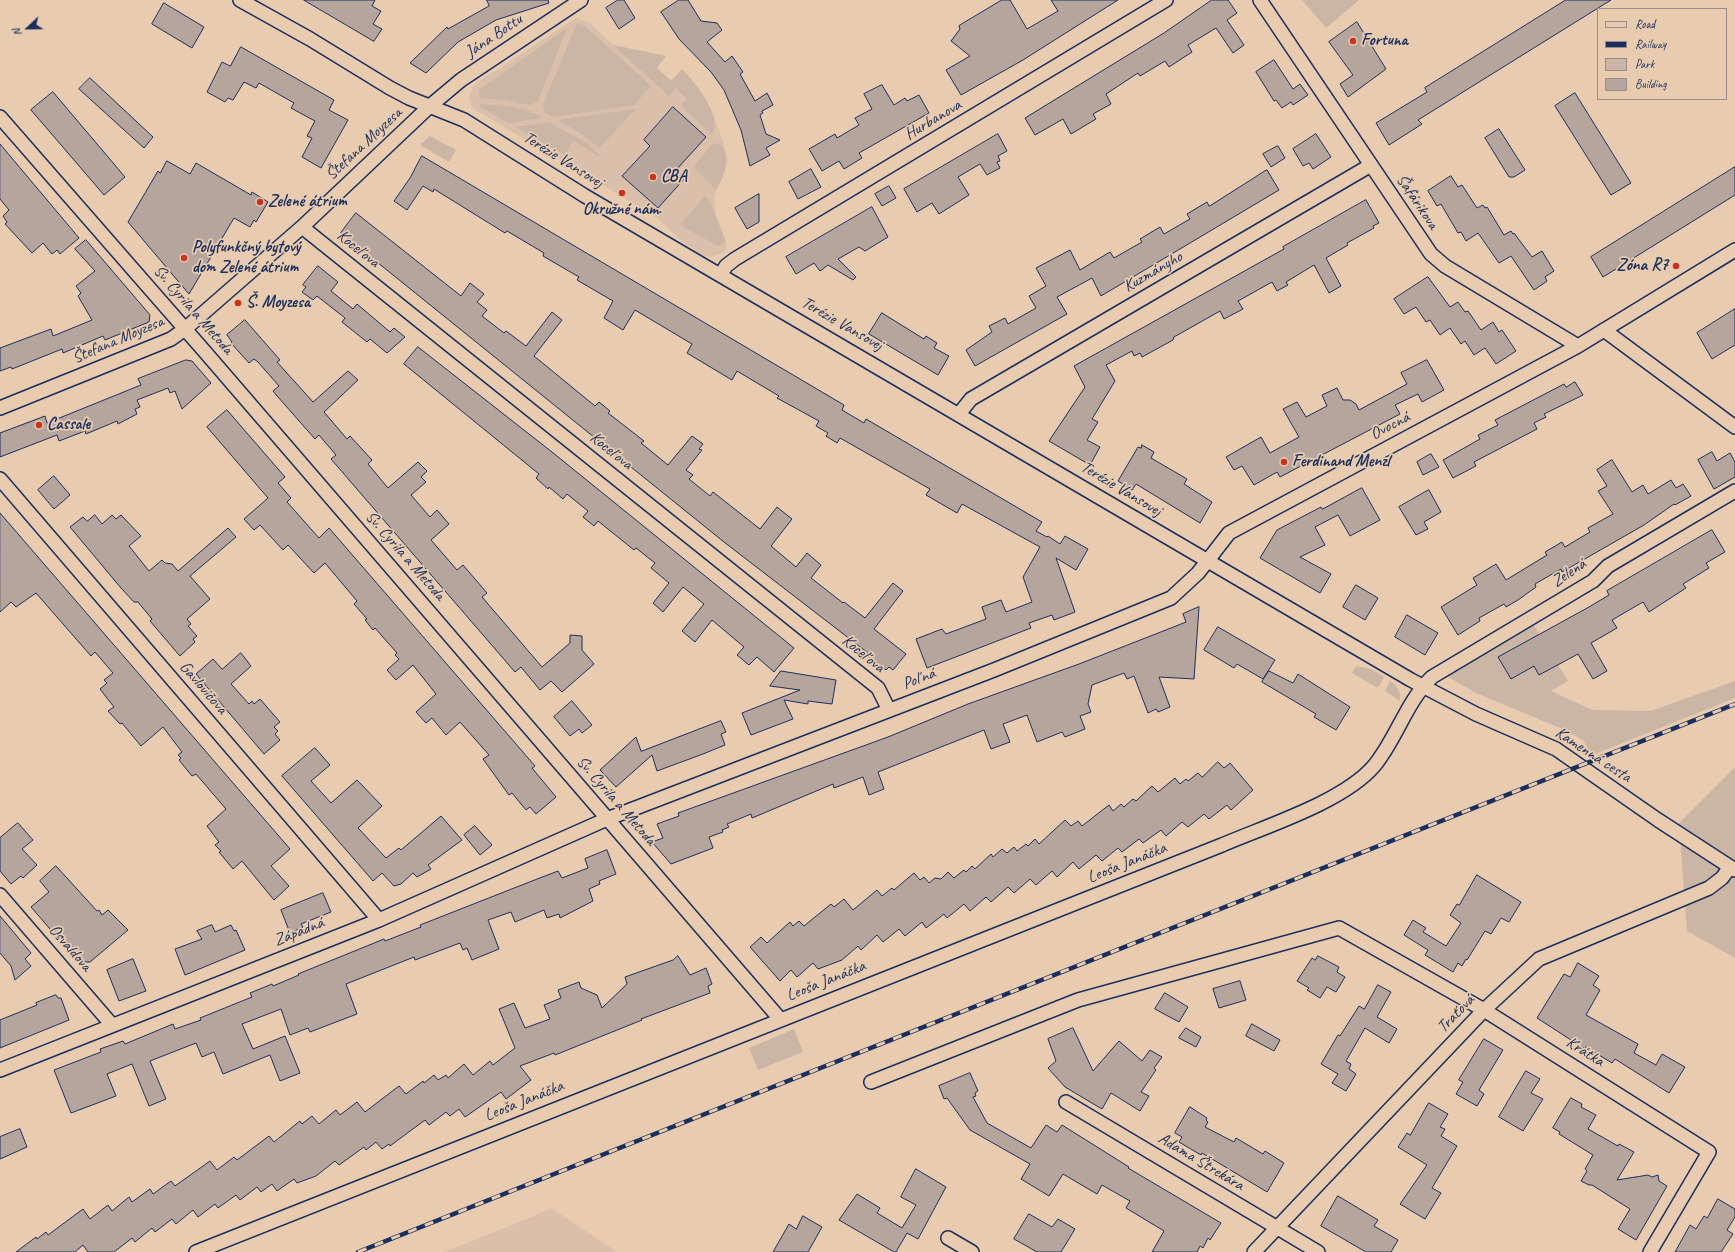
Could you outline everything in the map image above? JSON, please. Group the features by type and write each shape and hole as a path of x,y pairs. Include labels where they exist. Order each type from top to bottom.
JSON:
{"street":[{"name":"Terézie Vansovej","path":"240,0 310,39 390,88 409,98 464,120 585,196 721,274 1207,561 1423,686"},
{"name":"Jána Bottu","path":"430,106 461,80 565,4 581,0"},
{"name":"Hurbanova","path":"721,274 726,266 735,259 1166,0"},
{"name":"Šafárikova","path":"1260,0 1431,254 1438,261 1578,346"},
{"name":"Štefana Moyzesa","path":"0,408 171,339 185,329 302,227 430,106"},
{"name":"Sv. Cyrila a Metoda","path":"0,118 185,329 780,1019"},
{"name":"Kuzmányho","path":"959,414 971,399 1371,165"},
{"name":"Koceľova","path":"302,227 878,688 889,710"},
{"path":"1578,346 1735,250"},
{"path":"1604,330 1735,427"},
{"name":"Ovocná","path":"1207,561 1229,533 1578,346"},
{"name":"Gavlovičova","path":"0,479 379,920"},
{"name":"Zelená","path":"1423,686 1436,674 1594,580 1608,566 1735,491"},
{"name":"Poľná","path":"607,819 994,670 1171,598 1190,582 1207,561"},
{"name":"Kamenná cesta","path":"1423,686 1476,714 1556,749 1664,824 1732,868"},
{"name":"Leoša Janáčka","path":"196,1252 780,1019 1222,845 1332,799 1374,766 1412,701 1423,686"},
{"name":"Západná","path":"0,1070 379,920 607,819"},
{"name":"Traťová","path":"1254,1252 1484,1010 1540,959 1709,888 1732,868"},
{"name":"Osvaldova","path":"0,895 112,1025"},
{"name":"Krátka","path":"871,1082 1078,1000 1339,928 1484,1010 1709,1152 1650,1252"},
{"name":"Adama Štrekára","path":"1066,1102 1318,1252"},
{"path":"948,1238 972,1252"}],"shaded area":[{"path":"576,18 590,23 613,45 666,56 657,68 671,81 682,69 690,77 712,111 723,141 727,158 723,177 716,190 714,199 716,215 726,244 726,250 722,254 710,257 701,254 685,244 656,217 472,108 469,97 475,84"},
{"path":"551,1208 617,1252 444,1252 536,1215"}],"green space":[{"path":"1302,0 1359,0 1326,28"},
{"path":"577,23 585,26 651,86 634,105 553,117 545,113 543,105"},
{"path":"567,28 538,101 530,105 504,100 479,98 479,90"},
{"path":"613,45 666,56 657,68 671,81 682,69 694,82 711,109 714,118 712,135 681,106 687,99 676,88 669,96"},
{"path":"480,104 520,109 543,118 509,123 480,107"},
{"path":"636,109 599,148 583,135 558,120"},
{"path":"549,122 588,144 602,158 573,141 565,155 515,127"},
{"path":"430,136 456,150 449,162 420,145"},
{"path":"717,143 722,146 725,152 726,163 724,174 716,190 693,167 713,144"},
{"path":"705,196 710,202 726,242 718,246 680,225"},
{"path":"1533,624 1568,681 1551,691 1592,710 1651,711 1735,681 1735,698 1595,754 1588,749 1583,740 1565,730 1476,693 1445,675"},
{"path":"1356,666 1371,669 1384,677 1379,686 1376,687 1352,673"},
{"path":"1390,681 1398,690 1400,701 1385,691"},
{"path":"1735,767 1735,958 1687,931 1679,823"},
{"path":"794,1029 803,1052 758,1070 749,1048"}],"building":[{"path":"304,0 375,0 372,6 381,11 373,24 382,29 374,41"},
{"path":"487,0 548,0 549,3 496,20 458,42 426,73 410,63 447,27 448,29 489,6"},
{"path":"618,0 624,0 635,18 619,29 606,8"},
{"path":"679,0 688,0 701,21 717,23 722,30 707,42 725,62 732,56 743,72 740,74 755,101 767,93 773,105 762,111 763,113 760,115 766,134 780,140 766,148 770,155 750,166 741,130 724,90 711,72 679,39 661,12"},
{"path":"1002,0 1010,0 1027,29 1058,11 1051,0 1118,0 1023,60 961,95 946,70 970,56 951,41 960,29 959,26"},
{"path":"1212,0 1228,0 1237,13 1227,20 1244,45 1233,53 1216,28 1188,45 1192,52 1169,67 1165,61 1140,76 1138,73 1106,94 1111,104 1093,114 1096,119 1071,134 1063,119 1035,135 1025,118 1164,33"},
{"path":"1566,0 1611,0 1418,120 1422,124 1389,145 1376,123 1427,92 1425,88"},
{"path":"164,3 204,27 192,48 152,24"},
{"path":"1357,22 1386,69 1348,97 1340,84 1353,75 1329,42"},
{"path":"241,47 334,100 329,110 348,120 321,168 302,157 312,138 307,136 315,121 291,108 294,103 259,83 256,88 244,82 233,100 228,98 225,102 207,92 222,62 230,66"},
{"path":"1274,60 1293,89 1300,84 1308,95 1293,105 1291,102 1282,108 1276,100 1274,101 1256,72"},
{"path":"90,78 153,137 144,148 79,89"},
{"path":"882,85 894,105 905,98 907,101 919,95 929,113 859,153 862,158 844,169 839,161 822,171 809,149 835,134 837,138 859,125 855,118 872,109 864,94"},
{"path":"53,92 125,177 104,195 31,110"},
{"path":"1575,93 1631,183 1611,195 1555,106"},
{"path":"673,107 706,137 676,170 685,178 658,208 622,176 650,146 644,140"},
{"path":"1499,129 1525,170 1514,177 1509,177 1485,138"},
{"path":"998,134 1007,151 998,156 1000,161 997,162 1000,168 987,175 980,164 958,177 969,195 939,214 932,203 917,212 904,189"},
{"path":"1316,134 1331,157 1313,169 1309,163 1303,166 1293,149"},
{"path":"0,144 79,238 60,254 57,250 52,254 43,243 32,253 5,224 7,222 3,216 9,210 0,199"},
{"path":"1278,146 1285,158 1271,167 1263,154"},
{"path":"422,156 844,405 842,410 864,423 866,419 1042,522 1036,531 1047,537 1048,536 1060,544 1065,536 1088,549 1076,570 1056,558 1075,612 1054,620 1052,615 1029,623 1031,628 927,668 916,639 942,629 946,634 986,619 982,607 1001,600 1006,612 1032,602 1023,577 1040,547 962,504 957,513 926,495 930,489 840,438 837,443 826,436 828,433 816,426 819,421 777,398 779,396 737,371 732,380 687,353 692,344 635,310 623,330 604,318 613,301 577,280 579,277 543,256 544,253 507,231 505,233 434,189 433,192 423,186 407,210 394,201 410,178"},
{"name":"Polyfunkčný bytový dom Zelené átrium","path":"167,161 190,174 196,163 251,195 252,192 268,202 256,222 254,220 250,227 234,218 189,294 128,222 158,171 160,173"},
{"path":"1735,167 1735,195 1603,277 1591,257"},
{"path":"811,169 821,187 798,199 789,182"},
{"path":"1267,170 1279,190 1101,296 1092,278 1057,297 1067,314 975,366 966,350 992,332 989,326 1005,318 1008,324 1036,308 1029,296 1046,286 1036,268 1070,250 1080,270 1110,252 1114,258 1142,242 1140,239 1160,227 1164,234 1190,219 1187,214 1207,202 1209,206"},
{"path":"1451,176 1458,187 1462,185 1477,208 1483,205 1485,208 1487,207 1504,235 1511,231 1513,234 1514,233 1532,257 1542,251 1554,271 1545,277 1547,281 1534,290 1511,256 1499,263 1478,233 1466,241 1461,232 1458,233 1441,204 1437,206 1428,191"},
{"path":"889,186 896,198 882,206 875,194"},
{"path":"759,194 759,222 747,229 735,208"},
{"path":"1366,200 1379,223 1373,226 1374,228 1347,243 1348,245 1326,258 1341,286 1329,293 1314,265 1286,282 1288,285 1277,291 1272,282 1238,301 1243,309 1224,319 1220,311 1142,357 1140,353 1134,356 1132,351 1106,365 1115,381 1092,419 1098,422 1087,440 1100,447 1090,465 1049,441 1085,387 1074,366 1284,249 1283,247"},
{"path":"872,207 888,237 865,251 859,247 838,259 856,277 853,280 828,265 820,271 814,263 796,274 786,257"},
{"path":"356,213 461,296 470,283 484,294 477,302 487,310 482,316 504,333 506,331 526,346 552,312 562,320 534,356 595,406 599,402 610,411 608,413 644,441 641,443 668,465 692,436 703,444 699,449 702,450 686,470 693,475 689,479 710,496 713,492 760,529 777,507 792,519 771,546 796,567 807,553 821,565 811,578 843,603 844,602 865,618 893,583 903,591 874,629 906,654 893,670 889,667 886,670 867,655 868,653 724,542 341,233"},
{"path":"86,240 150,315 149,322 105,340 103,336 63,353 62,349 12,369 11,367 0,371 0,348 51,329 53,336 92,320 78,296 81,293 76,286 95,271 75,249"},
{"path":"318,266 338,282 331,291 353,309 357,304 390,332 394,328 405,337 387,353 370,339 367,342 342,322 345,318 317,296 313,300 302,292 306,287 303,285"},
{"path":"1428,277 1450,307 1458,302 1465,312 1468,311 1481,330 1493,322 1499,332 1502,330 1516,351 1496,364 1485,348 1474,355 1465,341 1461,344 1450,328 1440,335 1430,320 1426,322 1416,307 1404,314 1394,299"},
{"path":"1735,309 1735,345 1712,359 1697,333"},
{"path":"882,313 924,339 926,336 937,343 934,348 949,356 938,375 869,334"},
{"path":"245,320 280,360 277,362 313,402 348,371 358,380 324,412 347,439 350,436 372,460 368,464 388,488 418,462 427,471 421,477 426,482 411,495 430,517 437,510 449,524 431,540 457,570 463,565 487,593 482,597 542,667 570,643 570,635 582,636 582,650 594,664 562,692 551,681 540,690 521,667 515,672 331,459 336,455 319,435 315,439 273,391 279,386 258,362 254,359 249,363 231,343 232,342 227,335"},
{"path":"418,347 552,452 794,648 774,672 757,657 749,665 737,655 744,647 712,620 695,642 682,631 704,604 683,587 663,612 653,603 669,583 651,568 655,563 636,548 634,550 598,521 594,526 583,517 588,511 567,494 563,499 549,487 548,489 536,478 539,474 404,364"},
{"path":"186,360 192,361 211,383 182,409 175,391 170,393 168,388 137,400 140,407 135,409 137,414 118,424 117,421 86,434 85,431 59,441 57,435 0,457 0,433 45,416 47,423 141,385 138,379"},
{"path":"1427,360 1444,390 1422,402 1418,394 1395,405 1400,414 1280,477 1277,472 1254,485 1242,466 1234,470 1226,457 1261,437 1270,453 1299,437 1283,409 1297,402 1306,417 1327,406 1322,395 1337,388 1343,400 1350,400 1356,404 1359,410 1407,384 1401,373"},
{"path":"1575,382 1583,395 1544,414 1546,417 1534,423 1537,429 1474,462 1476,466 1453,478 1443,460 1480,439 1478,435 1498,425 1495,420 1564,384 1566,387"},
{"path":"227,410 285,477 278,483 291,498 287,502 319,538 329,528 535,766 532,768 556,797 536,814 530,807 526,810 512,793 509,795 483,759 489,755 460,722 446,735 432,718 426,723 416,712 436,694 413,665 396,680 387,670 399,659 395,655 397,653 375,628 373,630 365,620 367,619 354,604 357,601 325,563 314,573 288,545 283,550 260,525 254,530 244,519 268,498 207,427"},
{"path":"1142,445 1154,452 1151,458 1187,479 1184,484 1212,502 1200,523 1136,484 1132,490 1118,481 1138,447 1141,448"},
{"path":"1712,452 1717,461 1730,453 1735,462 1735,477 1714,489 1698,460"},
{"path":"1431,454 1439,467 1423,475 1417,462"},
{"path":"1612,460 1632,492 1643,485 1648,494 1671,480 1676,488 1683,484 1691,496 1675,505 1674,504 1644,525 1562,572 1561,569 1535,584 1536,587 1518,600 1506,607 1504,604 1479,618 1480,621 1458,635 1441,607 1477,585 1473,578 1496,564 1506,580 1547,555 1545,552 1562,542 1565,547 1590,532 1588,528 1613,514 1598,491 1607,486 1597,470"},
{"path":"54,476 70,495 54,509 38,490"},
{"path":"1362,488 1380,520 1350,536 1338,515 1315,527 1325,545 1300,557 1331,574 1320,593 1260,558 1277,530"},
{"path":"1429,490 1441,512 1424,522 1428,529 1416,535 1399,507"},
{"path":"0,513 290,849 271,866 289,886 274,900 242,861 233,869 219,852 221,851 215,845 219,842 207,826 226,809 196,774 192,776 179,760 181,758 178,755 182,752 163,727 141,746 122,723 120,724 108,711 114,707 100,689 107,683 104,680 113,673 95,652 91,656 36,593 16,607 11,602 0,612"},
{"path":"95,515 102,524 112,515 116,519 121,515 141,536 129,546 149,571 162,560 165,563 172,564 178,571 228,528 236,537 190,576 210,599 187,619 191,624 188,626 197,636 193,639 195,642 180,656 150,621 152,619 138,602 134,602 121,588 70,527 83,517 87,521"},
{"path":"1712,530 1725,552 1706,563 1709,568 1683,584 1686,588 1649,612 1643,602 1612,620 1617,628 1591,643 1607,671 1593,679 1578,654 1539,675 1534,666 1511,679 1498,657 1589,607 1609,595 1607,591"},
{"path":"1356,585 1378,598 1365,620 1343,607"},
{"path":"1199,607 1194,679 1159,677 1170,707 1158,712 1156,709 1148,713 1134,676 1127,679 1124,673 1092,685 1088,704 1091,712 1080,716 1085,729 1065,737 1062,732 1037,742 1027,715 1003,724 1010,742 991,749 984,730 878,772 884,789 869,795 863,777 834,788 833,784 752,818 751,814 727,824 729,827 722,830 723,832 709,837 713,848 671,864 652,842 663,838 657,824 679,816 678,813 888,737 968,704 1079,664 1176,626 1186,622 1183,614"},
{"path":"1407,615 1438,633 1425,655 1395,637"},
{"path":"1218,627 1275,660 1263,679 1237,664 1234,668 1204,650"},
{"path":"241,653 251,666 231,684 249,704 252,701 254,704 260,699 280,722 274,727 278,731 275,734 280,740 264,754 196,674 213,659 222,669"},
{"path":"781,671 836,680 832,704 808,701 808,704 784,700 793,719 751,735 742,713 800,690 770,686"},
{"path":"1269,671 1293,683 1298,674 1350,707 1336,730 1314,717 1316,714 1262,682"},
{"path":"572,701 592,725 582,733 579,729 570,736 554,717"},
{"path":"721,721 726,732 721,734 725,745 703,754 657,771 652,755 616,787 600,770 636,737 641,751"},
{"path":"315,748 330,765 311,781 331,803 357,780 382,806 358,828 386,858 399,848 401,850 441,816 462,840 428,865 431,869 417,877 413,873 401,884 394,886 382,873 373,881 282,776"},
{"path":"1218,762 1224,768 1230,763 1253,790 1231,810 1227,805 1209,819 1204,814 1188,827 1182,822 1166,836 1161,830 1143,843 1139,839 1122,852 1118,848 1102,861 1096,855 1079,869 1073,862 1057,877 1052,871 1036,885 1030,879 1014,893 1008,887 991,902 986,897 970,911 964,904 947,918 944,914 926,928 922,922 905,936 899,929 883,942 877,935 861,950 858,946 842,960 818,969 813,963 797,977 791,970 780,981 750,947 761,937 767,943 790,922 793,926 799,921 804,926 831,904 834,907 844,899 853,910 877,890 882,896 892,888 894,890 914,873 920,880 924,877 929,883 935,878 941,879 948,872 954,878 964,870 966,872 972,866 975,869 991,854 993,857 1002,849 1007,853 1014,847 1017,851 1026,844 1028,846 1035,839 1039,844 1065,820 1071,826 1078,821 1082,826 1109,805 1113,811 1121,804 1124,807 1133,799 1136,801 1152,786 1158,792 1175,778 1180,784 1186,779 1188,781 1198,773 1202,777"},
{"path":"18,823 33,840 22,849 37,865 23,878 21,876 11,884 0,871 0,838"},
{"path":"475,826 492,845 480,855 464,835"},
{"path":"607,850 616,874 599,881 600,884 589,889 593,901 560,918 559,914 547,918 544,910 515,922 511,912 488,920 499,949 472,960 467,948 463,950 460,943 415,960 414,957 346,984 357,1014 310,1032 308,1028 290,1035 281,1009 242,1024 253,1049 285,1036 300,1073 280,1081 270,1055 223,1074 214,1052 202,1057 196,1043 150,1061 166,1099 149,1106 132,1064 107,1074 116,1096 71,1113 54,1070 101,1052 100,1049 123,1041 125,1044 173,1024 175,1029 201,1020 200,1018 252,997 250,993 272,984 273,986 299,975 298,974 384,939 385,941 421,927 420,925 558,871 562,878 588,868 585,859"},
{"path":"56,866 97,911 99,910 102,915 108,910 128,930 90,962 85,962 67,941 63,944 31,907 49,892 40,881"},
{"path":"1477,875 1521,902 1509,922 1501,918 1491,934 1485,931 1467,960 1466,959 1462,966 1458,963 1453,972 1425,955 1428,950 1404,935 1413,920 1426,928 1423,932 1446,946 1461,923 1450,915 1457,904 1459,905"},
{"path":"323,893 331,912 301,924 303,927 290,933 281,910"},
{"path":"0,916 31,953 25,959 31,966 15,980 11,966 0,953"},
{"path":"212,925 215,932 231,925 234,931 236,930 245,950 185,975 175,949 202,939 197,931"},
{"path":"678,956 690,975 706,968 712,984 708,986 710,993 641,1019 642,1020 555,1055 554,1053 520,1066 531,1080 506,1099 501,1092 465,1117 459,1109 450,1116 446,1112 429,1125 425,1120 390,1146 389,1144 382,1149 376,1142 366,1150 364,1147 339,1165 335,1161 316,1176 297,1183 294,1179 277,1191 272,1184 261,1192 257,1187 240,1200 236,1195 218,1208 215,1204 198,1217 193,1210 176,1224 172,1219 155,1232 152,1228 135,1242 132,1238 114,1252 88,1252 83,1245 75,1252 16,1252 36,1237 37,1239 46,1232 48,1235 83,1209 90,1219 108,1205 112,1211 129,1197 132,1202 150,1189 153,1194 171,1181 175,1186 210,1161 217,1170 234,1157 237,1160 269,1136 274,1142 300,1121 302,1124 312,1116 319,1124 336,1110 340,1115 357,1102 365,1112 399,1086 406,1094 423,1081 424,1083 434,1075 438,1080 446,1075 448,1078 464,1064 473,1075 490,1061 493,1065 515,1048 499,1009 514,1003 525,1028 550,1019 544,1005 561,998 558,990 579,982 581,988 597,995 602,1008 627,984 625,977 673,960"},
{"path":"1318,956 1339,967 1337,972 1345,977 1336,992 1327,987 1320,998 1307,990 1309,988 1297,981 1312,958 1315,960"},
{"path":"133,959 146,991 119,1001 107,970"},
{"path":"1578,963 1599,976 1593,985 1600,990 1586,1015 1638,1044 1634,1053 1656,1065 1662,1054 1685,1067 1669,1093 1615,1059 1612,1063 1586,1047 1585,1049 1537,1018 1564,974 1570,977"},
{"path":"1240,981 1246,1000 1219,1008 1213,989"},
{"path":"1378,985 1391,992 1377,1017 1397,1029 1389,1043 1365,1028 1346,1061 1351,1064 1349,1069 1356,1074 1346,1091 1332,1083 1338,1074 1321,1064 1338,1035 1340,1036 1359,1006 1364,1009"},
{"path":"1165,993 1188,1007 1179,1022 1155,1009"},
{"path":"56,995 58,998 61,998 69,1020 0,1048 0,1020 37,1005 36,1003"},
{"path":"1252,1024 1280,1040 1274,1051 1246,1036"},
{"path":"1073,1028 1093,1071 1119,1041 1142,1061 1150,1050 1162,1057 1154,1068 1156,1070 1141,1092 1149,1096 1140,1111 1111,1093 1102,1109 1065,1087 1048,1068 1056,1061 1048,1039"},
{"path":"1186,1028 1201,1037 1196,1047 1179,1038"},
{"path":"1484,1039 1503,1050 1479,1090 1484,1094 1477,1106 1456,1094 1463,1082 1459,1080"},
{"path":"1526,1071 1540,1079 1531,1093 1543,1099 1523,1131 1499,1117"},
{"path":"970,1073 978,1091 975,1093 976,1096 973,1097 987,1123 1031,1148 1046,1125 1057,1132 1062,1125 1129,1167 1128,1168 1221,1223 1210,1240 1208,1238 1203,1248 1200,1246 1197,1252 1152,1252 1164,1231 1126,1208 1130,1201 1102,1185 1097,1194 1063,1174 1049,1196 1021,1179 1030,1164 970,1130 947,1098 944,1099 939,1086"},
{"path":"1571,1098 1582,1104 1581,1107 1596,1115 1588,1129 1618,1146 1619,1144 1634,1152 1617,1180 1648,1175 1652,1177 1658,1175 1659,1181 1667,1186 1636,1240 1618,1229 1630,1209 1592,1185 1581,1181 1587,1171 1585,1169 1593,1155 1559,1134 1560,1132 1553,1128"},
{"path":"1429,1103 1448,1114 1440,1127 1445,1129 1441,1136 1457,1146 1432,1188 1441,1193 1425,1219 1400,1204 1427,1165 1398,1147 1407,1133 1410,1135"},
{"path":"1190,1107 1207,1118 1206,1120 1208,1122 1205,1127 1234,1142 1236,1138 1263,1154 1265,1151 1284,1163 1267,1192 1202,1153 1201,1155 1179,1142 1182,1137 1175,1133"},
{"path":"20,1129 27,1147 0,1159 0,1137"},
{"path":"916,1169 946,1187 918,1239 907,1233 896,1252 894,1252 839,1220 857,1194 880,1208 877,1213 902,1228 916,1205 901,1197"},
{"path":"1338,1196 1378,1220 1374,1226 1398,1240 1391,1252 1366,1252 1321,1226"},
{"path":"1718,1199 1735,1209 1735,1217 1727,1230 1733,1234 1721,1252 1675,1252 1690,1225 1696,1229 1704,1216 1707,1218"},
{"path":"1029,1214 1052,1227 1058,1219 1075,1229 1061,1252 1037,1252 1014,1239"},
{"path":"803,1216 822,1227 808,1252 773,1252 789,1224 796,1229"}],"railway":[{"path":"358,1252 1735,704"}],"place":[{"name":"Fortuna","path":"1353,41"},
{"name":"CBA","path":"653,177"},
{"name":"Okružné nám.","path":"622,193"},
{"name":"Zelené átrium","path":"260,202"},
{"name":"Polyfunkčný bytový dom Zelené átrium","path":"184,258"},
{"name":"Zóna R7","path":"1676,266"},
{"name":"Š. Moyzesa","path":"238,303"},
{"name":"Cassale","path":"39,425"},
{"name":"Ferdinand Menzl","path":"1284,462"}]}
